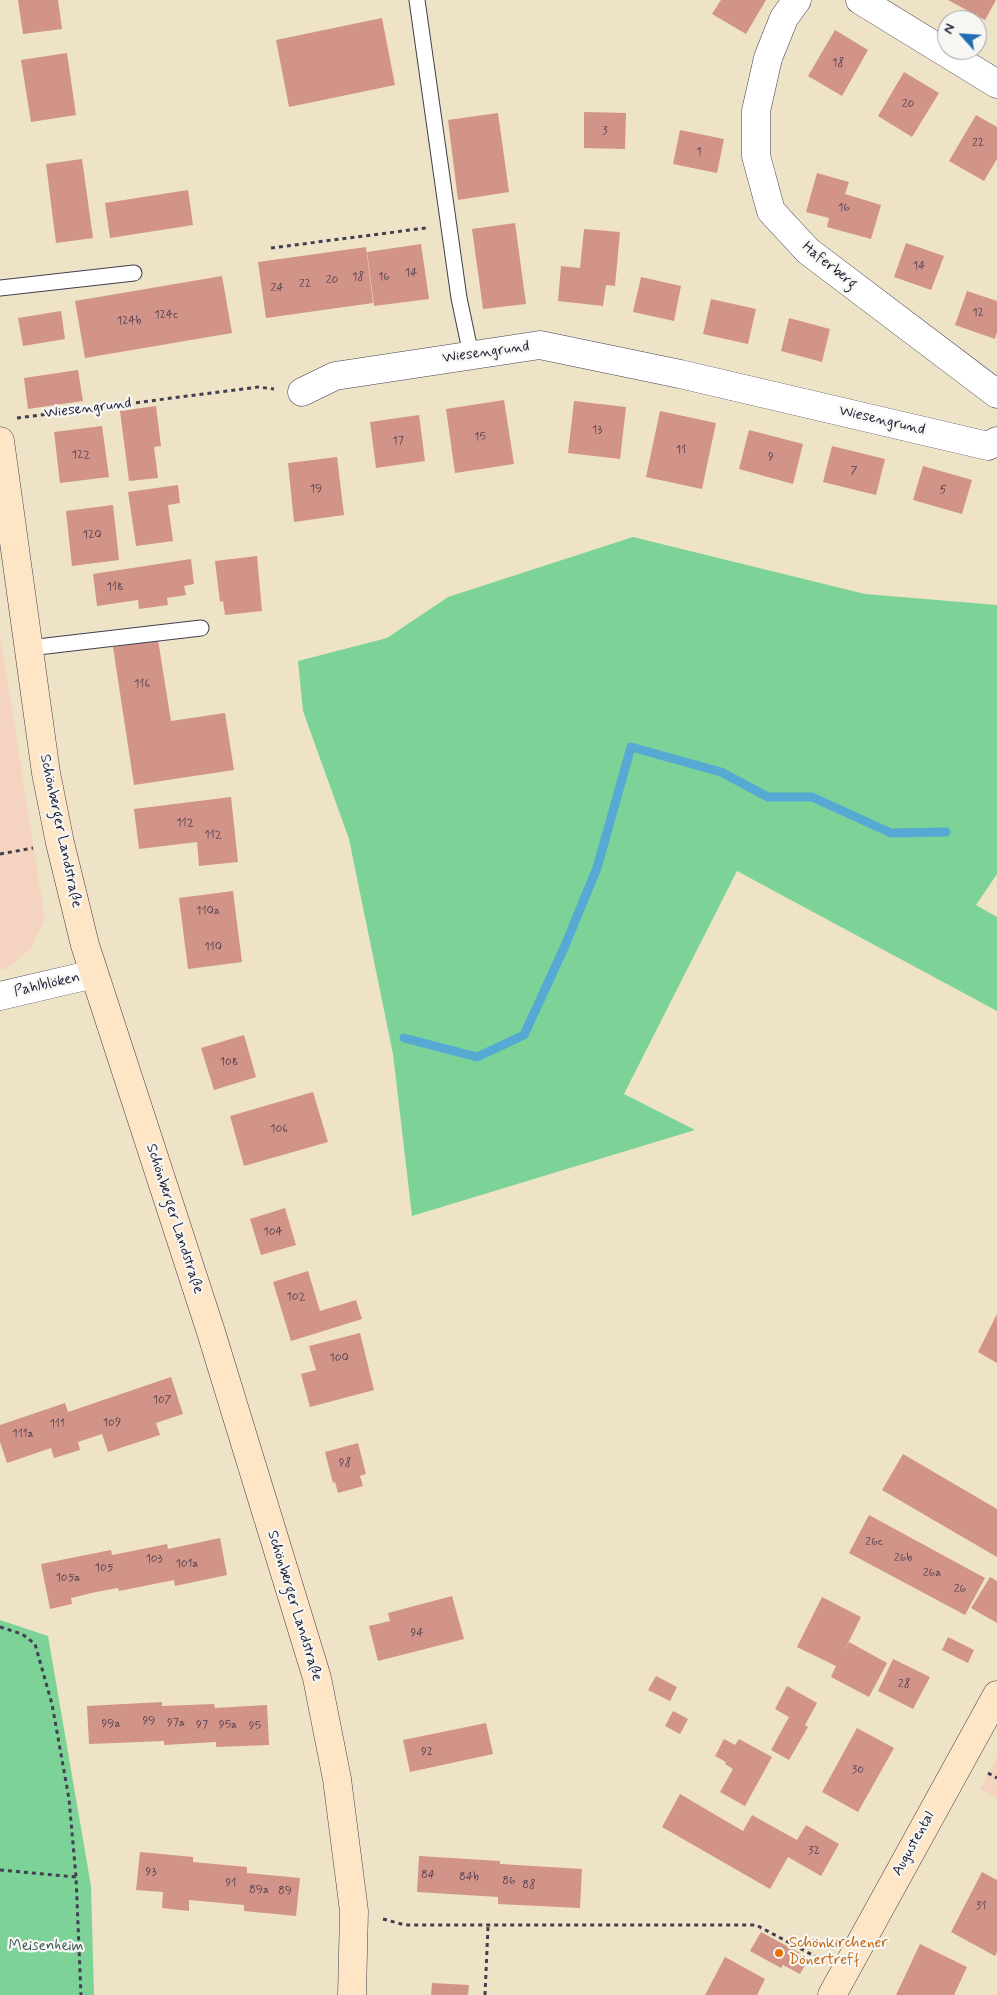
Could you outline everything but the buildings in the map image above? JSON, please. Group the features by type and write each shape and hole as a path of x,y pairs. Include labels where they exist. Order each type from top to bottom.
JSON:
{"main road":[{"name":"Schönberger Landstraße","path":"5,430 29,648 48,782 85,945 211,1332 317,1678 337,1779 354,1911 352,1995"},
{"name":"Augustental","path":"832,1995 997,1695"}],"street":[{"name":"Haferberg","path":"797,0 784,18 768,58 756,111 756,156 771,211 808,251 997,394"},
{"path":"860,0 997,84"},
{"name":"Wiesengrund","path":"302,392 335,376 540,345 690,376 988,446 997,441"},
{"name":"Pahlblöken","path":"0,996 94,974"}],"lane":[{"path":"417,0 458,298 471,355"},
{"path":"0,288 134,273"},
{"path":"29,648 201,628"}],"path":[{"path":"271,248 449,225"},
{"name":"Wiesengrund","path":"5,430 258,387 302,392"},
{"path":"0,1627 22,1634 35,1644 52,1704 69,1799 76,1877 81,1995"},
{"path":"0,1870 76,1877"},
{"path":"354,1911 405,1925 756,1925 844,1971"},
{"path":"485,1995 488,1926"}],"shaded area":[{"path":"0,633 45,920 31,948 8,968 0,970"},
{"path":"997,1757 997,1799 980,1789"}],"green space":[{"path":"633,537 865,594 997,605 997,874 976,905 997,917 997,1011 737,871 624,1094 695,1130 412,1216 393,1054 349,839 303,711 298,661 387,638 448,597"},
{"name":"Meisenheim","path":"0,1620 48,1636 91,1886 94,1995 0,1995"}],"waterway":[{"path":"404,1038 477,1057 524,1035 564,948 597,868 631,747 721,772 768,797 812,797 891,833 946,832"}],"place":[{"name":"Schönkirchener Dönertreff","path":"779,1953"}]}
